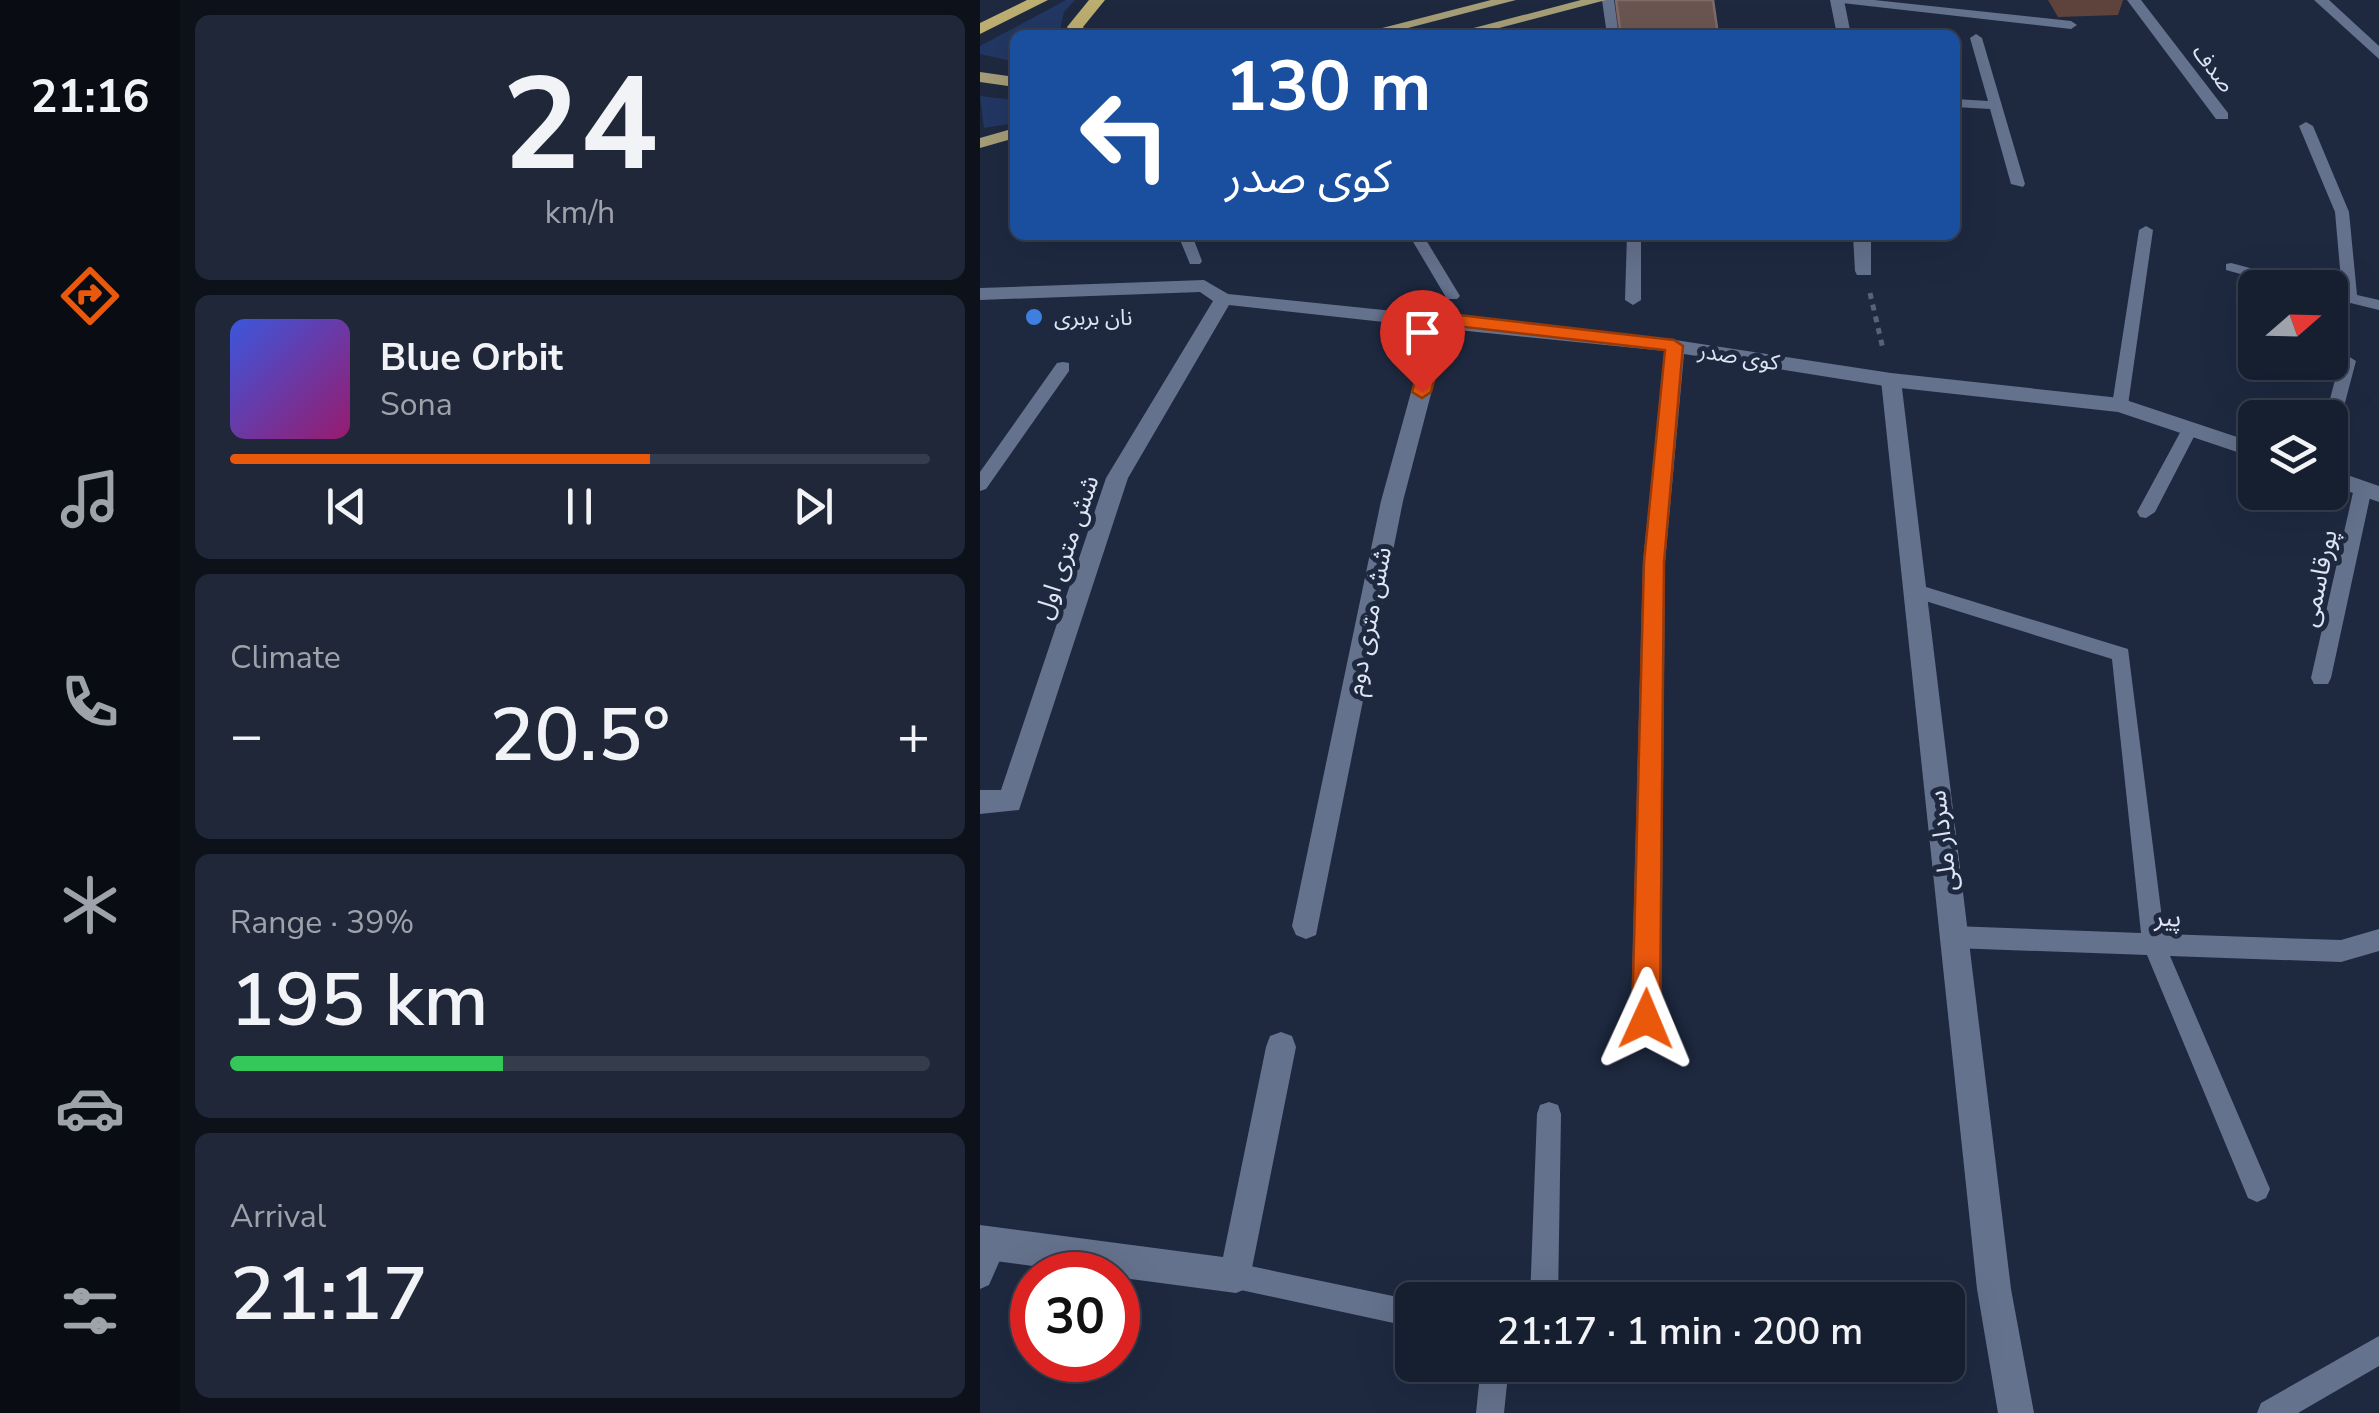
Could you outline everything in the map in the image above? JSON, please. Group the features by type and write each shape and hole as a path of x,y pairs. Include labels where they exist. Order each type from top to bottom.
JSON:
{"highway":[{"path":"980,29 1040,0"},
{"path":"1077,30 1075,27 1097,0"}],"main road":[{"path":"1383,30 1508,0"},
{"path":"1489,30 1599,0"},
{"path":"980,78 1010,81"},
{"path":"980,143 1010,134"}],"street":[{"path":"1840,0 1843,30"},
{"name":"صدف","path":"2134,0 2222,116"},
{"path":"2321,0 2379,54"},
{"path":"1862,240 1864,271"},
{"name":"کوی صدر","path":"980,294 1204,286 1222,299 1674,346 1891,380 2120,405 2238,445"},
{"name":"شش متری اول","path":"980,802 1010,802 1117,478 1222,299"},
{"name":"شش متری دوم","path":"1306,926 1392,501 1441,319"},
{"path":"1646,1019 1654,562 1674,346"},
{"name":"سردار ملی","path":"1891,380 1994,1289 2016,1413"},
{"path":"987,1243 1236,1276 1281,1047"}],"lane":[{"path":"1608,0 1611,30"},
{"path":"1840,0 2070,25"},
{"path":"1976,38 2018,184"},
{"path":"1960,102 1996,105"},
{"path":"2306,126 2342,212 2350,298 2379,305"},
{"path":"2120,405 2146,230"},
{"path":"1186,240 1194,261"},
{"path":"1419,240 1452,296"},
{"path":"1633,300 1634,240"},
{"path":"2231,267 2242,270"},
{"path":"980,484 987,463 1062,367"},
{"path":"2146,512 2190,429"},
{"name":"پورقاسمی","path":"2322,678 2371,491"},
{"path":"1913,590 2121,654 2154,944 2257,1189"},
{"name":"پیر","path":"1953,937 2340,951 2379,940"},
{"path":"1544,1282 1549,1114"},
{"path":"980,1276 987,1243"},
{"path":"1236,1276 1395,1310"},
{"path":"2271,1413 2379,1350"},
{"path":"1490,1413 1493,1382"}],"path":[{"path":"1864,271 1891,380"}],"shaded area":[{"path":"1066,0 1075,0 1064,12 1060,30 1010,30 1010,61 980,54 980,46"},
{"path":"980,96 1010,99 1010,124 984,128"}],"building":[{"path":"1616,0 1713,0 1717,30 1620,30"}],"place":[{"name":"نان بربری","path":"1034,317"}],"route":[{"path":"1422,392 1441,319 1674,346 1654,562 1646,1019"}]}
